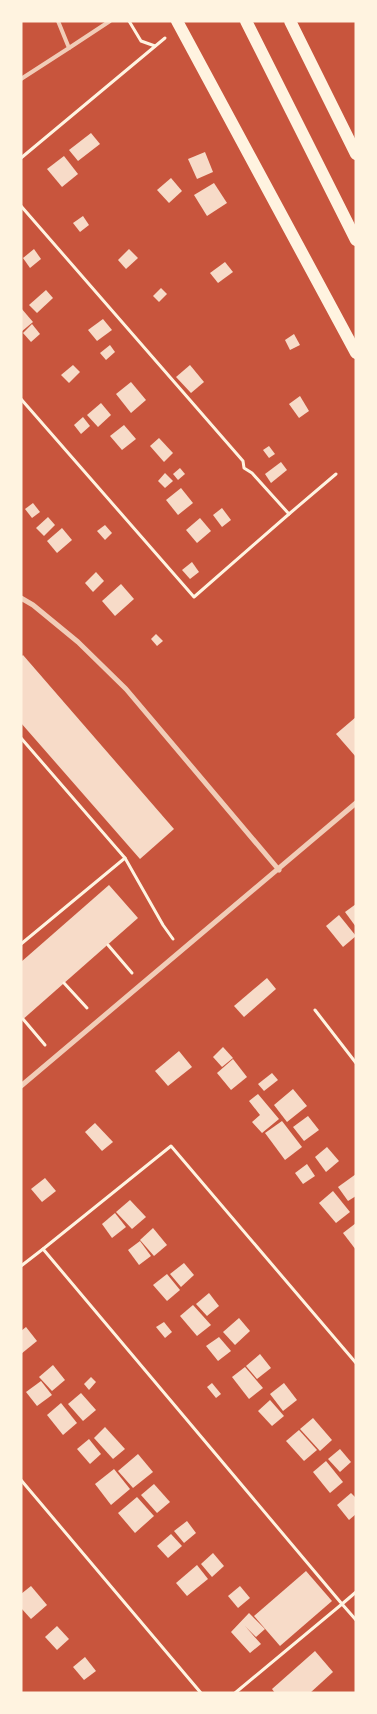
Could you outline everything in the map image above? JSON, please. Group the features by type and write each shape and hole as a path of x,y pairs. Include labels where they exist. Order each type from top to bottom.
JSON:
{"main road":[{"path":"246,21 356,240"},
{"path":"290,21 356,154"},
{"path":"178,24 356,353"}],"street":[{"path":"21,598 33,605 78,642 126,689 278,870"},
{"path":"21,1086 356,803"}],"lane":[{"path":"58,21 69,48"},
{"path":"21,79 110,21"}],"path":[{"path":"129,21 141,41 155,46"},
{"path":"21,158 155,46 178,24"},
{"path":"21,206 243,461 244,468 252,473 289,514"},
{"path":"21,399 194,597 336,474"},
{"path":"21,738 125,858 163,925 181,950"},
{"path":"21,944 125,858"},
{"path":"108,944 141,983"},
{"path":"64,983 98,1020"},
{"path":"315,1010 356,1063"},
{"path":"23,1019 55,1057"},
{"path":"21,1266 171,1146 356,1363"},
{"path":"43,1249 356,1620"},
{"path":"21,1480 201,1693"},
{"path":"235,1693 356,1592"}],"building":[{"path":"91,133 100,144 78,161 69,150"},
{"path":"205,152 213,172 197,179 188,159"},
{"path":"64,156 78,174 62,187 47,169"},
{"path":"171,178 182,191 169,203 157,190"},
{"path":"214,183 227,203 207,216 194,195"},
{"path":"83,216 89,225 80,232 73,223"},
{"path":"34,249 41,259 30,268 23,258"},
{"path":"129,249 138,258 126,269 118,260"},
{"path":"225,262 233,272 218,283 210,273"},
{"path":"161,288 167,294 159,302 153,296"},
{"path":"46,290 53,298 37,313 29,305"},
{"path":"21,308 33,322 21,332"},
{"path":"103,319 112,330 97,341 88,330"},
{"path":"32,324 40,334 31,342 23,333"},
{"path":"294,334 300,345 290,350 285,340"},
{"path":"110,345 115,352 106,360 100,353"},
{"path":"73,365 80,372 69,383 61,375"},
{"path":"190,365 204,382 191,393 176,377"},
{"path":"131,382 146,400 131,413 116,394"},
{"path":"300,396 309,411 299,418 289,404"},
{"path":"101,403 111,415 98,427 87,415"},
{"path":"83,417 90,426 81,434 74,425"},
{"path":"124,425 136,439 122,450 110,436"},
{"path":"159,438 173,453 164,462 150,446"},
{"path":"269,446 275,454 269,458 263,450"},
{"path":"281,462 287,470 271,483 265,474"},
{"path":"180,468 185,474 178,480 173,474"},
{"path":"165,473 173,481 165,488 158,481"},
{"path":"181,488 193,503 178,515 166,500"},
{"path":"33,503 40,512 32,518 25,509"},
{"path":"222,508 231,520 222,527 213,515"},
{"path":"48,517 55,525 44,536 36,528"},
{"path":"200,518 211,531 197,543 186,530"},
{"path":"105,525 112,533 105,540 97,531"},
{"path":"62,528 72,540 57,553 47,541"},
{"path":"192,562 199,572 190,579 182,570"},
{"path":"96,572 104,581 93,592 85,583"},
{"path":"121,584 134,599 115,616 102,601"},
{"path":"156,634 163,641 157,646 151,639"},
{"path":"23,655 174,829 140,859 21,723 21,657"},
{"path":"356,717 356,757 336,734"},
{"path":"109,885 138,918 21,1021 21,962"},
{"path":"356,904 356,927 345,912"},
{"path":"339,915 356,936 343,947 326,926"},
{"path":"267,978 276,989 244,1017 234,1006"},
{"path":"223,1047 233,1058 222,1067 213,1057"},
{"path":"179,1051 192,1067 168,1086 155,1071"},
{"path":"233,1059 247,1077 231,1090 217,1073"},
{"path":"272,1073 278,1080 264,1091 258,1084"},
{"path":"293,1089 307,1106 287,1122 274,1105"},
{"path":"258,1094 279,1119 262,1133 252,1122 260,1115 249,1101"},
{"path":"308,1116 319,1130 304,1141 293,1127"},
{"path":"282,1121 302,1147 285,1160 265,1133"},
{"path":"95,1123 113,1142 102,1151 85,1132"},
{"path":"327,1147 339,1161 326,1172 315,1157"},
{"path":"307,1164 315,1176 303,1184 295,1173"},
{"path":"356,1174 356,1196 348,1201 338,1187"},
{"path":"45,1178 56,1191 42,1202 31,1189"},
{"path":"333,1191 350,1212 336,1223 319,1203"},
{"path":"130,1200 146,1217 132,1229 116,1212"},
{"path":"115,1213 126,1227 112,1238 102,1224"},
{"path":"356,1223 356,1250 343,1233"},
{"path":"153,1228 167,1245 154,1256 140,1240"},
{"path":"140,1241 151,1256 139,1265 128,1250"},
{"path":"184,1263 194,1275 181,1287 170,1274"},
{"path":"167,1274 180,1290 167,1301 153,1285"},
{"path":"209,1293 219,1306 207,1316 196,1304"},
{"path":"193,1305 211,1325 197,1336 180,1316"},
{"path":"239,1318 250,1331 235,1345 223,1332"},
{"path":"164,1322 172,1332 165,1338 156,1327"},
{"path":"26,1327 37,1341 21,1354 21,1331"},
{"path":"219,1337 231,1351 218,1361 206,1346"},
{"path":"260,1354 271,1368 257,1379 246,1366"},
{"path":"53,1365 65,1380 52,1391 39,1377"},
{"path":"245,1367 263,1388 249,1399 232,1377"},
{"path":"91,1377 96,1382 89,1390 84,1384"},
{"path":"41,1381 52,1395 37,1406 26,1392"},
{"path":"212,1383 221,1394 216,1398 207,1387"},
{"path":"284,1383 297,1400 283,1411 270,1394"},
{"path":"81,1393 96,1410 83,1421 68,1404"},
{"path":"270,1400 284,1416 272,1426 258,1411"},
{"path":"61,1403 77,1423 63,1435 47,1415"},
{"path":"313,1418 332,1440 320,1451 300,1429"},
{"path":"105,1427 125,1449 113,1459 94,1438"},
{"path":"299,1430 317,1450 304,1461 286,1441"},
{"path":"89,1439 101,1454 90,1464 77,1449"},
{"path":"340,1449 351,1462 340,1472 328,1459"},
{"path":"138,1454 153,1472 133,1488 118,1471"},
{"path":"326,1461 343,1482 330,1493 313,1472"},
{"path":"114,1469 130,1489 111,1505 95,1484"},
{"path":"154,1484 170,1502 157,1513 141,1495"},
{"path":"351,1493 356,1498 356,1514 349,1520 337,1505"},
{"path":"137,1497 154,1516 135,1533 118,1513"},
{"path":"187,1521 196,1533 184,1543 174,1531"},
{"path":"171,1534 182,1546 168,1558 157,1546"},
{"path":"213,1553 224,1566 212,1577 201,1564"},
{"path":"197,1565 208,1579 187,1596 176,1583"},
{"path":"306,1571 332,1601 280,1646 254,1616"},
{"path":"31,1586 47,1605 31,1619 21,1608 21,1594"},
{"path":"240,1586 250,1598 238,1608 228,1596"},
{"path":"249,1613 265,1629 256,1637 245,1626 261,1644 250,1653 231,1632"},
{"path":"57,1626 69,1639 57,1650 45,1637"},
{"path":"315,1651 333,1672 310,1693 275,1693 272,1689"},
{"path":"85,1657 96,1671 84,1680 73,1667"}]}
